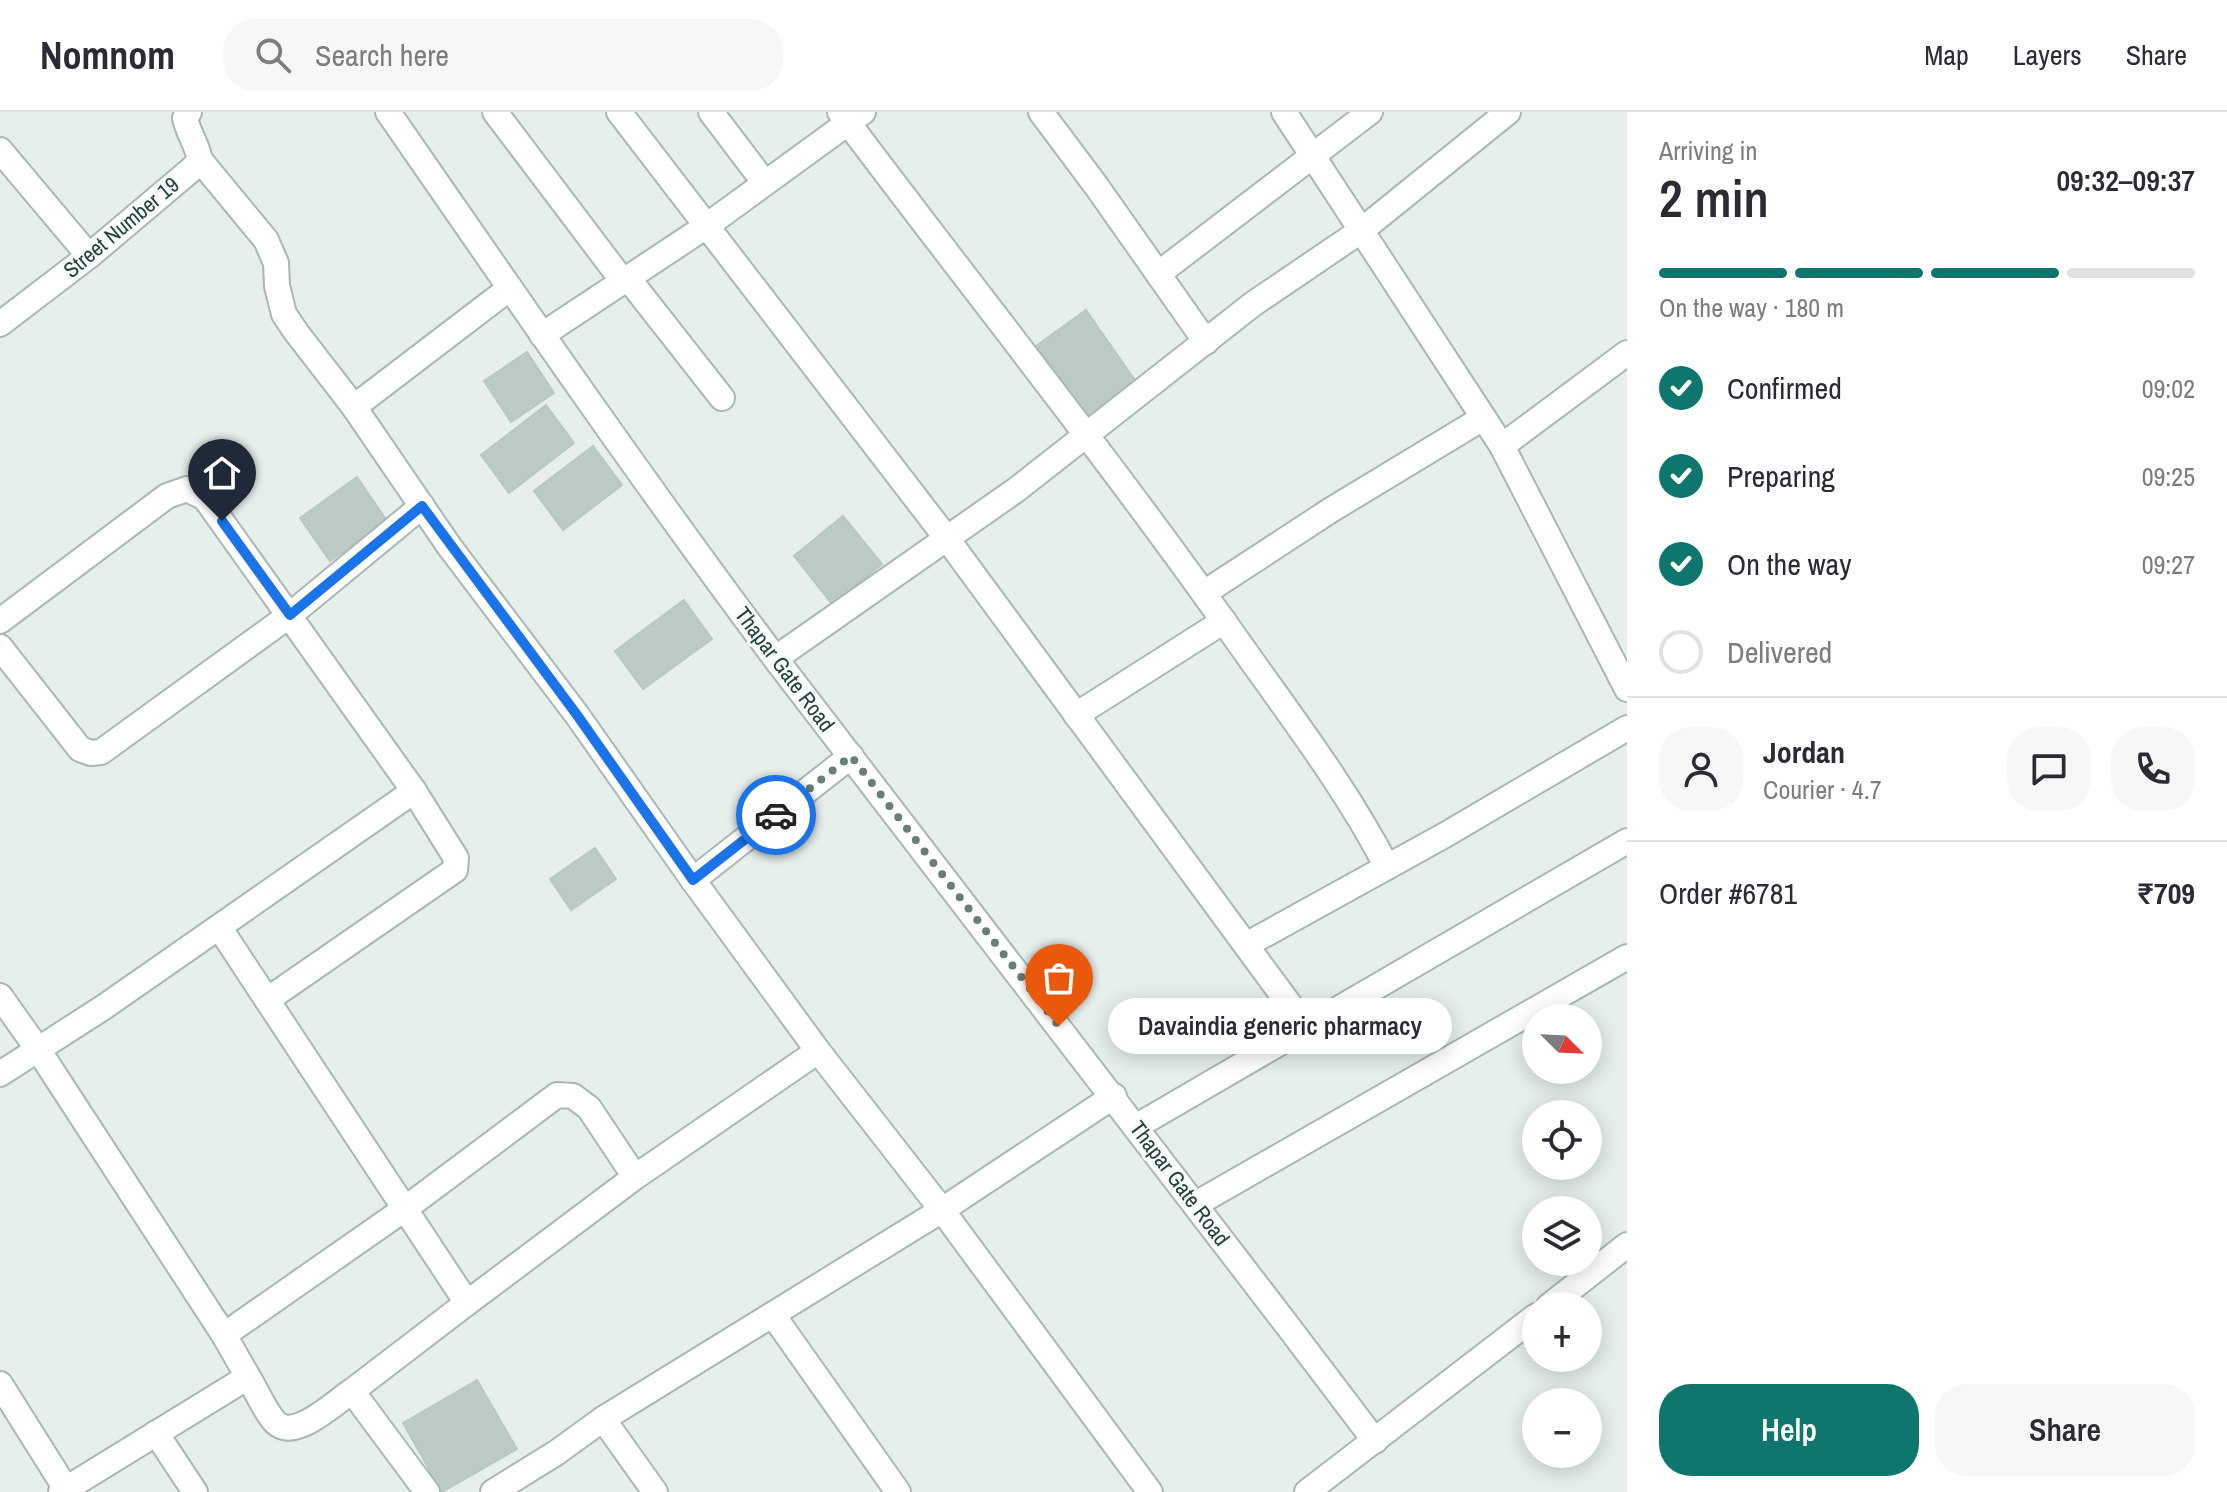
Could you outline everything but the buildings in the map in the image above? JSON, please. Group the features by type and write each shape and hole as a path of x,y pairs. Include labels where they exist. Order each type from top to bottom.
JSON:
{"street":[{"name":"Thapar Gate Road","path":"388,112 542,335 776,658 1375,1441"},
{"path":"495,112 722,398"},
{"path":"619,112 948,540 1306,1027"},
{"path":"711,112 764,182"},
{"path":"1041,112 1206,342"},
{"path":"1284,112 1502,446 1627,689"},
{"path":"1158,274 1370,112"},
{"path":"776,658 948,540 1088,435 1253,304 1362,230 1508,112"},
{"name":"Street Number 19","path":"0,324 89,256 200,160 185,114"},
{"path":"542,335 705,227 850,115 1224,621 1359,814 1387,867"},
{"path":"0,150 89,256"},
{"path":"200,160 266,240 276,263 277,286 284,314 818,1051 942,1210 1150,1492"},
{"path":"354,407 510,288"},
{"path":"1502,446 1627,353"},
{"path":"1204,593 1331,510 1483,418"},
{"path":"0,621 167,496 187,489 205,498 414,791 456,858 455,870 267,1000"},
{"path":"0,647 80,749 91,753 101,752 290,615 422,506"},
{"path":"1076,715 1224,621"},
{"path":"1246,945 1627,728"},
{"path":"693,880 851,756"},
{"path":"0,1074 39,1051 414,791"},
{"path":"1137,1126 1627,841"},
{"path":"219,927 467,1303"},
{"path":"1196,1204 1627,957"},
{"path":"0,996 224,1335 276,1423 286,1428 298,1428 352,1391 635,1177 818,1051"},
{"path":"224,1335 406,1208 557,1095 573,1096 589,1108 635,1177"},
{"path":"493,1492 603,1419 942,1210 1114,1096"},
{"path":"1567,1292 1627,1245"},
{"path":"773,1315 898,1492"},
{"path":"1307,1492 1522,1327"},
{"path":"0,1384 63,1490 248,1377"},
{"path":"352,1391 427,1492"},
{"path":"603,1419 655,1492"},
{"path":"156,1433 195,1492"}],"way so far":[{"path":"776,815 851,756 1059,1026"}],"place":[{"name":"Davaindia generic pharmacy","path":"1059,1026"}],"route":[{"path":"222,521 290,615 422,506 577,715 693,880 776,815"}]}
